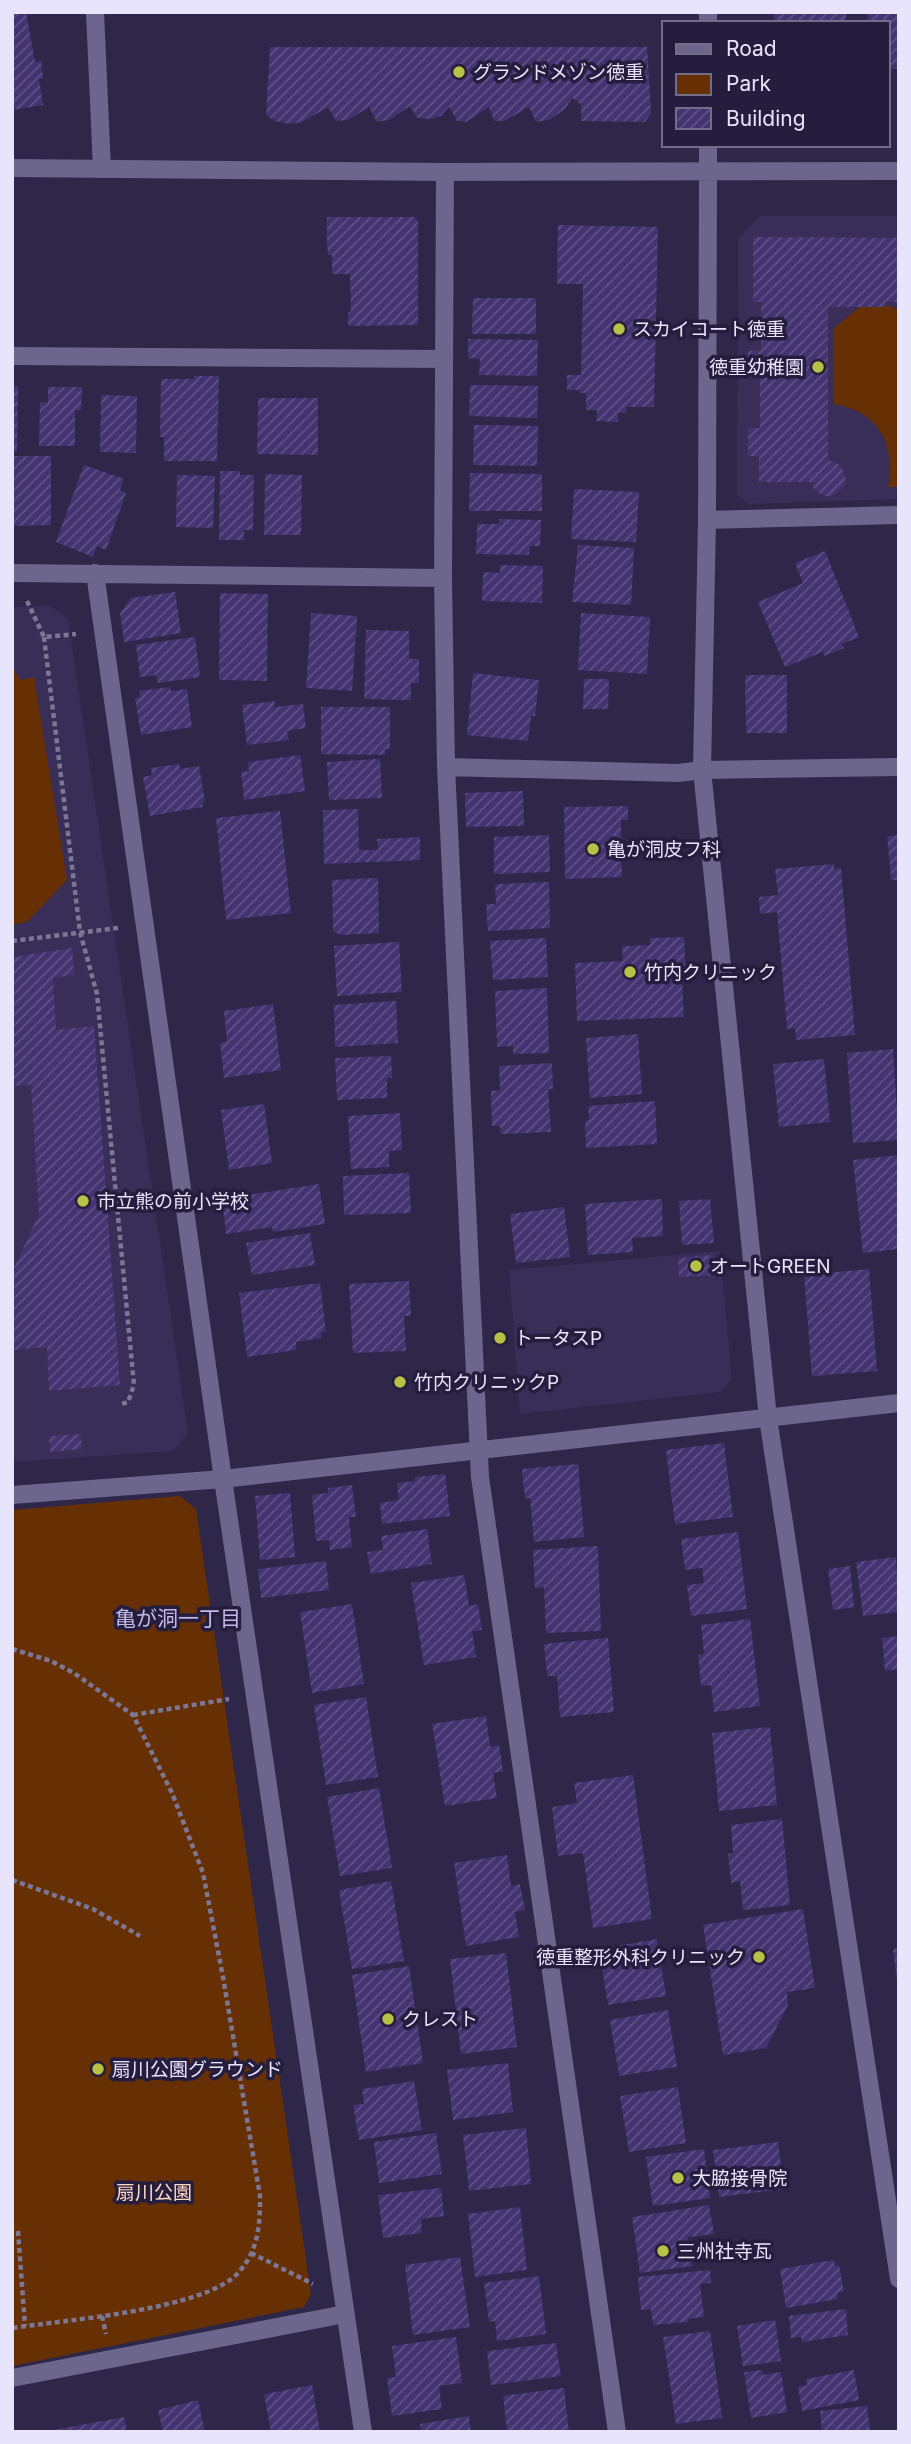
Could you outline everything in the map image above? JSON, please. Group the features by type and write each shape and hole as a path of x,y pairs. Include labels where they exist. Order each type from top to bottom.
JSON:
{"street":[{"path":"95,12 102,169"},
{"path":"708,147 707,520 702,770 768,1418 899,2279"},
{"path":"12,168 445,172 899,171"},
{"path":"445,172 443,578 446,767 478,1451 617,2432"},
{"path":"12,356 443,359"},
{"path":"707,520 899,516"},
{"path":"12,573 443,578"},
{"path":"95,573 223,1479 363,2432"},
{"path":"446,767 678,773 702,770 899,767"},
{"path":"12,1495 223,1479 899,1403"},
{"path":"12,2378 345,2314"}],"path":[{"path":"26,598 44,637 80,932 97,994 134,1385 128,1402 119,1405"},
{"path":"44,637 80,634"},
{"path":"12,941 114,928"},
{"path":"12,1649 51,1661 133,1715 172,1793 203,1873 260,2196 260,2232 251,2253 239,2272 218,2287 193,2297 112,2314 12,2328"},
{"path":"133,1715 232,1699"},
{"path":"12,1880 93,1909 140,1936"},
{"path":"18,2231 25,2326"},
{"path":"251,2253 317,2286"}],"shaded area":[{"name":"徳重幼稚園","path":"760,216 899,216 899,499 749,504 737,495 738,239"},
{"name":"市立熊の前小学校","path":"51,606 68,619 188,1433 173,1451 12,1462 12,607"},
{"path":"720,1251 732,1378 720,1392 520,1414 509,1270"}],"green space":[{"path":"863,304 883,304 899,310 899,487 888,487 889,456 880,432 862,414 833,404 833,329"},
{"path":"12,665 20,680 34,677 67,880 27,922 12,925"},
{"name":"扇川公園","path":"180,1496 196,1509 311,2294 304,2307 12,2366 12,1510"}],"building":[{"path":"12,12 26,12 35,62 41,61 43,78 39,79 43,105 12,110"},
{"path":"774,12 846,12 846,21 774,21"},
{"path":"868,12 899,12 899,69 890,69 890,21 868,21"},
{"name":"グランドメゾン徳重","path":"270,47 647,47 651,113 645,122 581,121 581,104 572,98 565,109 549,120 536,122 529,107 504,121 494,121 489,107 466,122 457,121 449,107 441,116 429,119 417,118 410,106 389,120 377,122 369,107 348,120 336,121 328,107 302,122 289,124 275,121 266,115"},
{"path":"327,217 414,217 418,222 418,325 348,326 348,313 351,311 350,274 332,274 332,255 328,255"},
{"name":"スカイコート徳重","path":"558,225 658,227 654,407 626,407 626,413 618,413 618,422 596,421 597,410 586,410 586,393 567,390 567,375 581,375 583,284 557,284"},
{"path":"753,237 899,238 899,302 885,302 885,307 828,307 828,460 842,468 846,481 832,496 819,493 812,482 759,482 759,456 748,456 748,428 760,428 760,377 747,377 748,351 761,350 761,302 753,302"},
{"path":"473,298 536,298 536,334 472,334"},
{"path":"468,339 538,340 537,376 479,375 480,359 468,358"},
{"path":"194,376 219,376 217,461 164,461 164,437 160,437 161,379 193,379"},
{"path":"470,385 538,386 537,418 469,416"},
{"path":"12,386 18,386 17,452 12,452"},
{"path":"48,387 82,387 81,410 75,410 75,446 39,446 40,402 48,403"},
{"path":"101,395 137,396 136,453 100,452"},
{"path":"258,398 318,398 318,455 257,454"},
{"path":"474,425 538,426 537,466 473,465"},
{"path":"12,456 51,456 51,525 12,526"},
{"path":"84,465 124,479 120,490 126,493 106,550 97,546 93,557 56,542"},
{"path":"220,471 240,471 240,475 254,475 253,530 244,530 244,540 219,540"},
{"path":"470,473 542,474 542,511 469,511"},
{"path":"265,474 302,475 301,535 264,535"},
{"path":"177,475 215,476 213,528 176,527"},
{"path":"574,489 639,492 636,542 571,539"},
{"path":"499,519 541,520 540,546 530,546 529,555 476,554 477,524 499,524"},
{"path":"578,545 634,548 631,605 572,602"},
{"path":"825,551 859,637 842,644 844,648 824,656 823,652 785,667 758,602 803,583 795,563"},
{"path":"500,565 543,566 542,603 482,601 483,572 500,573"},
{"path":"175,592 181,633 124,642 120,613 131,598"},
{"path":"220,593 268,594 267,681 219,680"},
{"path":"311,613 357,616 352,691 306,688"},
{"path":"581,613 650,617 647,674 578,670"},
{"path":"366,630 409,631 409,659 419,659 419,683 411,683 411,700 364,699"},
{"path":"195,637 200,677 158,683 156,675 140,677 136,645"},
{"path":"473,673 539,680 535,716 531,716 528,741 467,735"},
{"path":"745,675 787,675 787,733 746,733"},
{"path":"584,679 609,679 608,709 583,709"},
{"path":"170,687 171,691 187,689 192,727 141,735 135,698 140,697 139,691"},
{"path":"275,701 274,707 303,704 306,728 287,731 289,740 247,745 242,705"},
{"path":"321,707 390,707 390,749 385,749 385,755 321,754"},
{"path":"300,755 305,791 244,800 241,772 249,771 248,762"},
{"path":"380,759 382,798 329,800 327,762"},
{"path":"179,764 180,769 199,766 205,802 202,803 203,807 150,816 143,777 152,775 151,768"},
{"path":"523,791 524,826 466,827 465,793"},
{"name":"亀が洞皮フ科","path":"628,806 628,820 621,820 622,877 565,879 564,807"},
{"path":"358,809 359,850 378,850 377,839 420,837 420,860 324,864 323,810"},
{"path":"280,811 291,913 226,920 216,818"},
{"path":"549,835 550,872 494,874 494,837"},
{"path":"899,835 899,880 891,880 887,836"},
{"path":"834,864 834,869 841,868 855,1035 796,1040 795,1028 787,1029 777,912 760,914 759,897 778,895 775,869"},
{"path":"378,878 379,933 340,935 333,931 332,880"},
{"path":"549,882 550,928 488,931 486,904 496,904 495,884"},
{"name":"竹内クリニック","path":"684,937 684,1017 577,1021 575,963 623,961 622,946 650,945 650,938"},
{"path":"546,938 548,977 493,980 490,941"},
{"path":"399,942 402,992 337,996 334,946"},
{"path":"72,948 74,975 53,978 56,1030 94,1026 120,1385 49,1391 47,1347 12,1350 12,1266 15,1266 39,1214 31,1085 12,1086 12,957"},
{"path":"547,988 549,1053 513,1054 513,1046 497,1047 495,991"},
{"path":"396,1001 398,1043 335,1047 334,1005"},
{"path":"273,1004 281,1070 224,1078 220,1043 227,1041 224,1011"},
{"path":"638,1034 642,1094 590,1098 586,1038"},
{"path":"893,1049 899,1140 853,1143 847,1053"},
{"path":"391,1056 392,1078 387,1078 387,1098 337,1100 335,1058"},
{"path":"824,1059 830,1122 779,1127 773,1064"},
{"path":"552,1063 553,1089 548,1089 551,1132 501,1134 500,1126 492,1126 491,1091 500,1090 499,1066"},
{"path":"655,1101 657,1144 586,1148 585,1122 589,1119 588,1106"},
{"path":"264,1104 272,1163 229,1170 221,1110"},
{"path":"400,1113 402,1150 389,1151 389,1167 351,1169 348,1116"},
{"path":"899,1155 899,1249 863,1253 853,1160"},
{"path":"409,1173 411,1213 344,1215 343,1176"},
{"path":"319,1184 325,1224 273,1232 272,1227 226,1234 222,1199"},
{"path":"662,1199 663,1236 632,1238 633,1252 588,1255 585,1204"},
{"path":"710,1199 714,1243 682,1245 679,1201"},
{"path":"564,1207 570,1257 516,1263 510,1214"},
{"path":"310,1233 315,1265 252,1275 246,1243"},
{"name":"オートGREEN","path":"712,1255 714,1275 679,1277 678,1258"},
{"path":"869,1269 877,1371 812,1376 804,1275"},
{"path":"409,1281 411,1316 404,1316 406,1351 353,1353 349,1284"},
{"path":"320,1283 326,1332 321,1332 321,1338 296,1342 296,1350 247,1357 239,1293"},
{"path":"81,1434 82,1449 50,1452 49,1436"},
{"path":"724,1443 733,1517 675,1524 666,1450"},
{"path":"578,1464 584,1537 534,1542 530,1498 525,1499 522,1469"},
{"path":"445,1474 450,1516 382,1524 380,1503 399,1500 397,1483 415,1481 415,1477"},
{"path":"352,1485 356,1517 349,1517 352,1547 330,1550 329,1540 316,1541 312,1495 328,1493 328,1488"},
{"path":"290,1493 295,1557 260,1560 255,1496"},
{"path":"427,1529 432,1564 371,1574 367,1552 383,1550 381,1536"},
{"path":"738,1532 747,1609 691,1616 687,1585 704,1583 702,1568 685,1570 681,1539"},
{"path":"598,1546 601,1631 546,1633 544,1587 535,1588 533,1550"},
{"path":"896,1557 899,1612 863,1616 856,1562"},
{"path":"326,1561 329,1590 261,1598 258,1569"},
{"path":"850,1566 854,1607 833,1610 828,1569"},
{"path":"464,1575 469,1606 478,1604 482,1630 472,1631 476,1657 424,1665 411,1583"},
{"path":"352,1604 364,1684 312,1693 300,1612"},
{"path":"750,1619 760,1706 714,1712 711,1685 701,1686 698,1655 704,1654 701,1625"},
{"path":"899,1636 899,1669 885,1671 882,1638"},
{"path":"608,1638 614,1712 560,1717 557,1676 547,1676 544,1644"},
{"path":"366,1697 378,1777 326,1785 314,1705"},
{"path":"486,1716 490,1747 499,1745 503,1771 493,1773 497,1798 445,1806 432,1724"},
{"path":"770,1727 777,1805 719,1811 712,1733"},
{"path":"633,1775 652,1919 593,1928 583,1853 558,1856 552,1807 577,1803 574,1783"},
{"path":"379,1788 392,1868 340,1876 327,1797"},
{"path":"782,1819 790,1905 743,1910 740,1881 731,1883 728,1854 733,1853 731,1825"},
{"path":"507,1855 511,1886 520,1884 525,1910 515,1912 519,1937 466,1946 454,1863"},
{"path":"391,1881 404,1961 352,1969 339,1890"},
{"name":"徳重整形外科クリニック","path":"803,1909 815,1988 787,1992 788,2005 766,2048 723,2055 703,1925"},
{"path":"657,1939 666,1996 608,2005 599,1949"},
{"path":"899,1948 899,1981 897,1981 893,1949"},
{"path":"506,1953 517,2047 461,2054 450,1959"},
{"name":"クレスト","path":"409,1966 423,2063 366,2072 352,1975"},
{"path":"668,2010 677,2067 619,2076 610,2020"},
{"path":"508,2063 513,2112 453,2120 447,2070"},
{"path":"414,2081 422,2130 359,2140 353,2105 364,2104 362,2089"},
{"path":"678,2087 686,2143 629,2152 620,2096"},
{"path":"526,2128 531,2184 469,2191 463,2135"},
{"path":"436,2133 442,2174 379,2183 374,2142"},
{"path":"778,2142 784,2189 719,2197 713,2150"},
{"name":"大脇接骨院","path":"704,2149 710,2198 653,2206 646,2157"},
{"path":"441,2188 444,2216 421,2219 422,2233 383,2238 378,2195"},
{"name":"三州社寺瓦","path":"709,2205 714,2234 688,2237 692,2266 640,2273 632,2217"},
{"path":"520,2207 527,2270 475,2277 468,2214"},
{"path":"460,2257 470,2327 413,2335 405,2265"},
{"path":"834,2260 835,2266 839,2265 844,2292 837,2293 838,2299 786,2308 780,2269"},
{"path":"710,2270 711,2283 700,2284 704,2317 688,2319 688,2322 653,2325 651,2309 641,2310 638,2277"},
{"path":"539,2276 546,2334 497,2341 495,2321 489,2322 484,2283"},
{"path":"846,2309 848,2335 802,2342 801,2337 791,2338 789,2316"},
{"path":"775,2320 781,2361 743,2366 737,2326"},
{"path":"710,2331 722,2418 676,2424 663,2337"},
{"path":"456,2337 462,2383 439,2386 442,2409 392,2416 387,2378 396,2377 392,2346"},
{"path":"556,2343 561,2376 491,2385 487,2351"},
{"path":"762,2370 763,2375 781,2372 787,2412 751,2418 744,2372"},
{"path":"854,2370 859,2400 802,2411 798,2387 807,2385 806,2379"},
{"path":"312,2385 320,2432 271,2432 264,2394"},
{"path":"564,2388 569,2432 507,2432 503,2396"},
{"path":"198,2400 205,2432 163,2432 158,2410"},
{"path":"867,2406 870,2432 822,2432 820,2411"},
{"path":"469,2416 471,2432 421,2432 420,2424"},
{"path":"124,2417 127,2432 54,2432 54,2430"}],"place":[{"name":"グランドメゾン徳重","path":"459,72"},
{"name":"スカイコート徳重","path":"619,329"},
{"name":"徳重幼稚園","path":"818,367"},
{"name":"亀が洞皮フ科","path":"593,849"},
{"name":"竹内クリニック","path":"630,972"},
{"name":"市立熊の前小学校","path":"83,1201"},
{"name":"オートGREEN","path":"696,1266"},
{"name":"トータスP","path":"500,1338"},
{"name":"竹内クリニックP","path":"400,1382"},
{"name":"徳重整形外科クリニック","path":"759,1957"},
{"name":"クレスト","path":"388,2019"},
{"name":"扇川公園グラウンド","path":"98,2069"},
{"name":"大脇接骨院","path":"678,2178"},
{"name":"三州社寺瓦","path":"663,2251"}],"district":[{"name":"亀が洞一丁目","path":"178,1618"}]}
